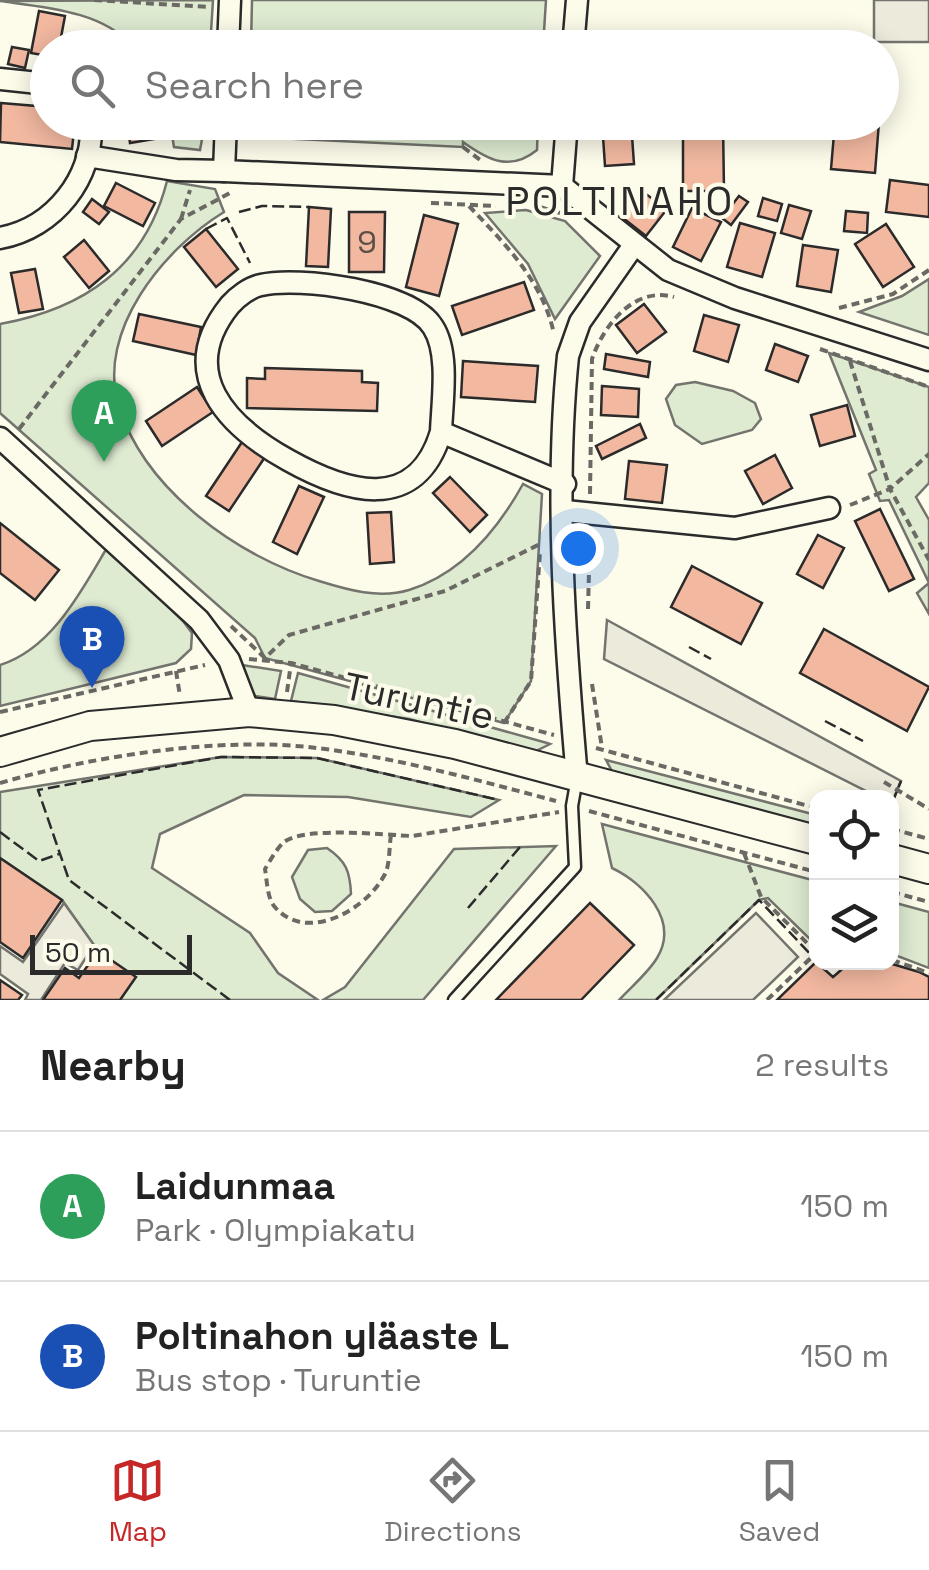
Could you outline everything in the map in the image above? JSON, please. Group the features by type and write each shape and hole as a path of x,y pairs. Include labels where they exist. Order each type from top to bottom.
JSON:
{"main road":[{"name":"Turuntie","path":"0,752 90,726 249,712 334,720 455,744 809,838"},
{"path":"899,861 929,869"}],"street":[{"path":"574,30 576,0"},
{"path":"222,4 226,30"},
{"path":"0,79 30,82"},
{"path":"0,238 34,229 65,201 87,156 89,140"},
{"path":"222,179 225,140"},
{"path":"562,186 566,140"},
{"path":"87,156 197,171 222,179 562,186 668,270 735,298 929,360"},
{"path":"577,778 566,685 564,511 568,356 580,322 634,245"},
{"path":"258,285 350,290 416,311 433,326 440,346 441,432 434,455 418,476 395,485 370,492 315,475 248,438 224,413 212,388 205,356 214,326 234,300 258,285"},
{"path":"441,432 565,484"},
{"path":"4,441 199,620 229,660 249,712"},
{"path":"564,511 735,528 828,508"}],"lane":[{"path":"454,1000 574,867 572,806 577,778"}],"path":[{"path":"94,0 222,4"},
{"path":"462,147 487,164"},
{"path":"182,219 197,171"},
{"path":"4,441 182,219 234,189 222,179"},
{"path":"432,203 502,206"},
{"path":"536,206 571,216"},
{"path":"825,311 893,294 929,270"},
{"path":"611,278 636,300"},
{"path":"587,623 592,359 602,335 636,300 668,295 686,302"},
{"path":"811,346 929,387"},
{"path":"850,360 890,489 929,560"},
{"path":"828,508 890,489 929,454"},
{"path":"264,658 289,635 445,591 540,544"},
{"path":"286,699 292,662"},
{"path":"592,681 602,750"},
{"path":"0,783 221,746 315,748 431,768 809,870"},
{"path":"884,782 929,808"},
{"path":"391,835 385,873 359,905 320,924 292,922 271,904 265,868 284,842 310,834 391,835 547,817 572,806"},
{"path":"899,831 929,839"},
{"path":"743,852 761,897 809,946"},
{"path":"899,894 929,902"},
{"path":"767,1000 809,960"},
{"path":"899,962 929,973"}],"green space":[{"path":"213,0 211,30 114,30 72,13 0,1"},
{"path":"252,0 546,0 544,30 251,30"},
{"path":"173,140 202,140 200,150 174,147"},
{"path":"318,140 537,140 537,150 508,162 481,154 463,142 463,147"},
{"path":"167,181 215,189 224,212 179,247 159,269 126,321 114,378 119,407 132,438 173,493 227,538 288,570 364,592 398,593 428,583 476,548 523,484 542,494 531,681 504,723 265,658 255,638 0,413 0,324 58,308 106,280 143,238"},
{"path":"526,210 565,221 600,256 555,319 528,264 485,213"},
{"path":"929,279 929,335 859,312 902,296"},
{"path":"829,353 929,387 929,483 916,497 929,520 929,583 889,500 880,501 869,474 876,470"},
{"path":"695,382 733,391 755,403 761,419 752,430 702,444 675,425 666,399 676,385"},
{"path":"108,546 183,621 192,633 191,649 176,663 0,706 0,665 19,657 50,632 76,599"},
{"path":"929,583 929,614 917,593"},
{"path":"242,665 281,671 275,699 255,696 238,670"},
{"path":"298,673 550,744 534,752 409,719 291,701"},
{"path":"221,757 317,758 499,800 471,817 348,797 244,795 160,834 152,868 250,933 278,973 318,1000 120,1000 135,977 98,951 62,900 0,858 0,792"},
{"path":"606,760 809,813 809,826 613,773"},
{"path":"602,824 809,879 809,938 768,898 759,900 656,1000 619,1000 657,958 664,930 655,904 646,893 612,868"},
{"path":"556,846 423,1000 323,1000 345,987 454,849"},
{"path":"327,848 346,867 351,894 332,911 315,912 300,899 292,877 308,850"},
{"path":"899,904 929,912 929,968 899,957"}],"shaded area":[{"path":"874,0 929,0 929,42 899,42 899,30 874,30"},
{"path":"607,620 901,781 897,790 864,790 604,659"},
{"path":"64,903 94,945 78,970 65,963 41,1000 25,1000 28,994 0,974 0,946 23,962"},
{"path":"756,913 798,957 753,1000 664,1000"}],"building":[{"path":"39,11 65,16 62,30 35,30"},
{"path":"12,47 29,50 25,68 8,64"},
{"path":"1,103 30,105 30,140 73,140 72,149 0,142"},
{"path":"603,140 632,140 634,164 605,166"},
{"path":"683,140 723,140 724,191 683,191"},
{"path":"833,140 878,140 875,173 831,169"},
{"path":"890,180 929,185 929,217 886,212"},
{"path":"116,183 155,203 143,226 104,206"},
{"path":"643,192 667,209 646,236 623,218"},
{"path":"739,196 748,202 731,225 722,218"},
{"path":"763,198 782,204 777,221 758,216"},
{"path":"92,199 109,212 99,224 83,212"},
{"path":"789,205 811,211 802,239 781,233"},
{"path":"309,207 331,209 328,267 306,266"},
{"path":"692,208 721,222 701,261 673,247"},
{"path":"846,211 868,213 867,233 844,231"},
{"path":"349,212 385,212 384,272 349,272"},
{"path":"424,215 458,224 439,296 406,287"},
{"path":"740,223 775,233 762,277 727,267"},
{"path":"886,224 914,267 883,287 855,244"},
{"path":"206,229 238,269 216,287 184,247"},
{"path":"84,240 109,271 89,288 64,257"},
{"path":"803,245 838,250 831,292 797,286"},
{"path":"35,269 43,309 19,313 11,273"},
{"path":"524,282 534,310 462,335 452,306"},
{"path":"644,304 666,332 637,353 616,325"},
{"path":"139,314 201,327 196,355 133,341"},
{"path":"704,315 739,325 728,362 694,351"},
{"path":"775,344 808,356 798,382 766,370"},
{"path":"606,354 650,362 648,377 604,369"},
{"path":"463,361 538,366 535,402 461,397"},
{"path":"265,368 362,371 362,382 378,383 377,411 247,408 247,378 265,379"},
{"path":"602,386 639,389 638,417 601,415"},
{"path":"197,387 213,412 162,446 146,421"},
{"path":"847,405 855,436 820,446 811,415"},
{"path":"640,424 646,438 602,459 596,446"},
{"path":"242,442 265,457 229,511 206,496"},
{"path":"775,455 792,488 763,504 745,471"},
{"path":"629,461 667,465 662,503 625,499"},
{"path":"450,477 487,515 470,532 433,493"},
{"path":"299,486 324,497 297,554 273,542"},
{"path":"880,509 914,579 889,591 855,521"},
{"path":"391,512 394,562 370,564 367,513"},
{"path":"0,523 59,570 35,600 0,573"},
{"path":"818,535 844,548 823,588 797,574"},
{"path":"692,566 762,603 741,644 671,607"},
{"path":"824,629 929,687 907,731 800,673"},
{"path":"0,858 62,900 23,958 0,942"},
{"path":"590,903 634,945 581,1000 496,1000"},
{"path":"98,951 136,977 120,1000 43,1000 65,968 79,978"},
{"path":"899,966 929,977 929,1000 777,1000 809,969 825,970 833,977 841,970 899,970"},
{"path":"0,980 22,995 18,1000 0,1000"}],"fence":[{"path":"239,212 262,206 309,207"},
{"path":"206,229 227,218 250,263"},
{"path":"689,647 711,659"},
{"path":"825,721 863,741"},
{"path":"230,1000 69,880 38,790 221,757 317,758 499,800"},
{"path":"897,790 901,781"},
{"path":"0,832 39,861 59,854"},
{"path":"468,908 520,847"},
{"path":"656,1000 759,900 809,953"}],"place":[{"name":"Laidunmaa","path":"104,462"},
{"name":"Poltinahon yläaste L","path":"92,688"}],"district":[{"name":"POLTINAHO","path":"620,201"}]}
